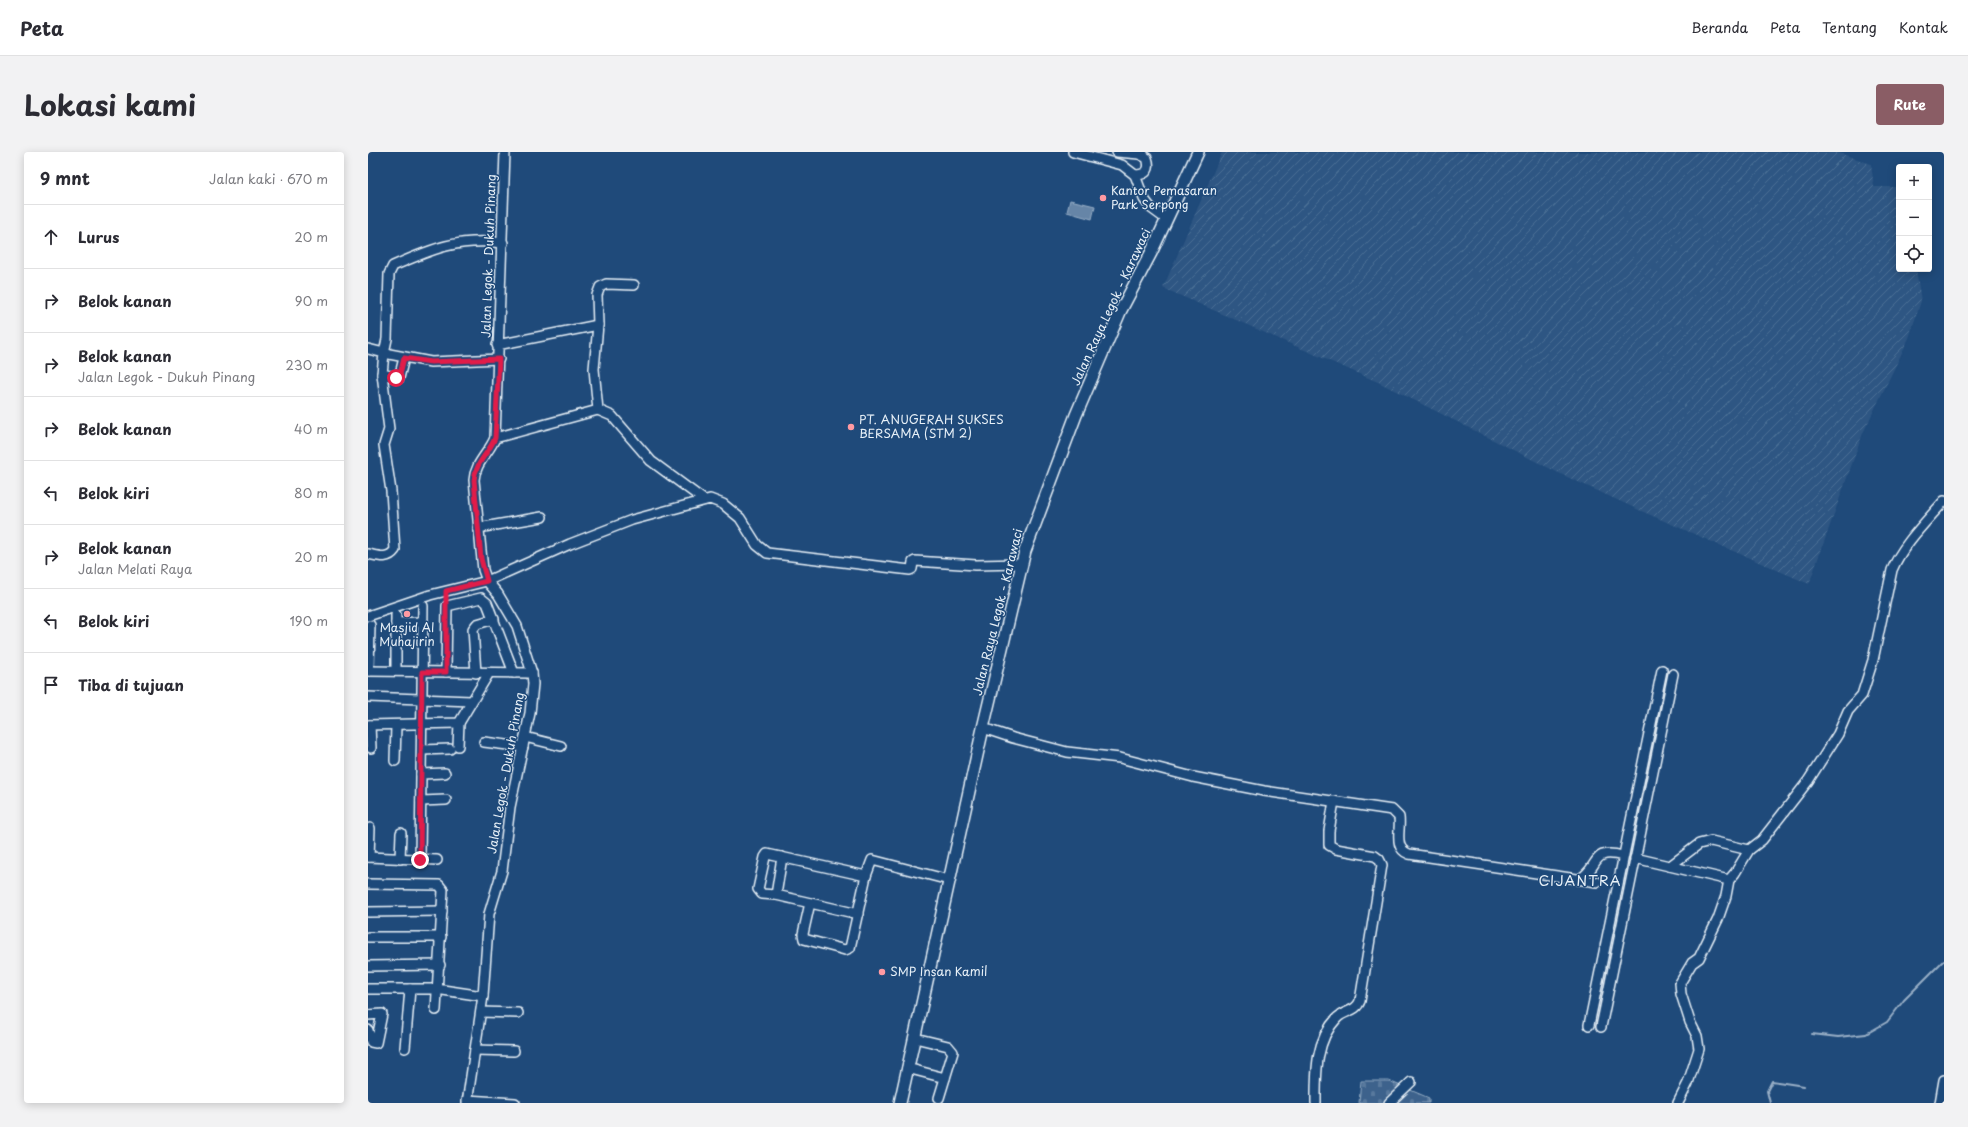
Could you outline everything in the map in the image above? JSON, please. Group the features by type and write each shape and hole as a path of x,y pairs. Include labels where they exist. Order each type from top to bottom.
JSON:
{"main road":[{"name":"Jalan Raya Legok - Karawaci","path":"900,1103 983,728 1021,564 1031,531 1076,415 1120,312 1151,252 1198,152"}],"street":[{"name":"Jalan Legok - Dukuh Pinang","path":"467,1102 483,996 490,914 502,871 510,807 532,697 532,674 512,615 487,581 481,559 474,473 495,438 499,359 497,345 503,244 503,188 505,152"},
{"path":"1073,152 1093,155 1122,165 1135,175 1144,199 1151,208 1166,219"},
{"path":"1117,152 1142,153 1147,158 1149,165 1148,171 1142,175 1135,175"},
{"path":"368,554 384,557 390,555 395,550 391,491 384,445 389,429 382,374 386,346 389,274 393,266 436,248 462,242 478,241 503,244"},
{"path":"598,410 594,369 598,325 597,295 600,287 606,284 634,285"},
{"path":"497,345 598,325"},
{"path":"368,349 404,358 431,362 499,359"},
{"path":"382,374 399,378 404,358"},
{"path":"495,438 598,410 612,416 651,461 704,500"},
{"path":"532,674 369,670 369,620 446,591 487,581 570,544 632,520 704,500 714,499 740,518 757,546 767,553 910,570 912,569 913,562 915,561 976,565 1021,564"},
{"path":"1678,1103 1688,1083 1699,1049 1697,1036 1690,1022 1681,994 1680,983 1692,963 1699,958 1718,920 1726,896 1729,880 1749,850 1762,840 1808,781 1838,734 1848,711 1862,695 1873,660 1895,562 1944,501"},
{"path":"478,528 542,517"},
{"path":"446,591 446,672"},
{"path":"447,606 483,598 487,603 494,619 514,673"},
{"path":"420,860 423,606"},
{"path":"396,670 396,619 423,622"},
{"path":"476,673 473,629 477,624 494,619"},
{"path":"1589,1025 1662,670"},
{"path":"422,750 454,747 459,722 489,673"},
{"path":"1601,1027 1673,674"},
{"path":"368,697 472,701"},
{"path":"371,748 369,725 459,722"},
{"path":"395,761 396,725"},
{"path":"983,728 1013,738 1067,752 1120,758 1193,777 1257,790 1392,810 1396,812 1399,817 1400,846 1403,852 1597,882"},
{"path":"525,737 561,746"},
{"path":"484,742 523,747"},
{"path":"421,774 445,774"},
{"path":"421,801 446,800"},
{"path":"1316,1103 1318,1057 1323,1036 1338,1017 1356,1009 1360,1001 1382,865 1379,859 1375,856 1336,849 1329,845 1329,831 1334,801"},
{"path":"1633,807 1645,810"},
{"path":"370,828 368,857 437,860"},
{"path":"400,859 401,833"},
{"path":"1670,866 1700,844 1711,841 1749,850"},
{"path":"1578,880 1586,876 1597,858 1609,852 1624,856"},
{"path":"858,914 776,895 762,894 758,889 766,855 782,856 866,876"},
{"path":"776,895 782,856"},
{"path":"1635,858 1729,880"},
{"path":"810,904 803,934 804,939 845,950 850,948 866,876 872,860 875,859 949,880"},
{"path":"368,884 439,885 443,890 440,965 436,989 436,1010"},
{"path":"368,912 442,911"},
{"path":"1608,933 1620,936"},
{"path":"368,937 441,937"},
{"path":"368,966 440,965"},
{"path":"368,988 436,989 483,996"},
{"path":"405,1048 410,989"},
{"path":"481,1012 518,1013"},
{"path":"368,1015 382,1014 376,1044 371,1042 368,1030"},
{"path":"915,1038 951,1048 953,1054 939,1098"},
{"path":"475,1050 514,1051"},
{"path":"907,1068 945,1078"},
{"path":"1940,1103 1944,1080"},
{"path":"1389,1103 1412,1082"},
{"path":"467,1102 515,1103"}],"shaded area":[{"path":"1222,152 1837,152 1871,164 1874,187 1896,187 1896,272 1916,272 1921,301 1909,338 1863,433 1809,584 1639,510 1563,475 1380,383 1163,288"},
{"path":"1070,200 1095,206 1092,219 1067,212"}],"green space":[{"path":"1361,1081 1389,1081 1429,1098 1429,1103 1359,1103"}],"waterway":[{"path":"1812,1034 1838,1037 1866,1034 1887,1022 1904,1000 1944,960"},
{"path":"1770,1103 1767,1091 1772,1081 1804,1086"}],"place":[{"name":"Kantor Pemasaran Park Serpong","path":"1103,198"},
{"name":"PT. ANUGERAH SUKSES BERSAMA (STM 2)","path":"851,427"},
{"name":"Masjid Al Muhajirin","path":"407,614"},
{"name":"SMP Insan Kamil","path":"882,972"}],"district":[{"name":"CIJANTRA","path":"1580,881"}],"route":[{"path":"396,378 399,378 404,358 431,362 499,359 495,438 474,473 474,496 481,559 487,581 446,591 446,672 422,672 420,860"}]}
